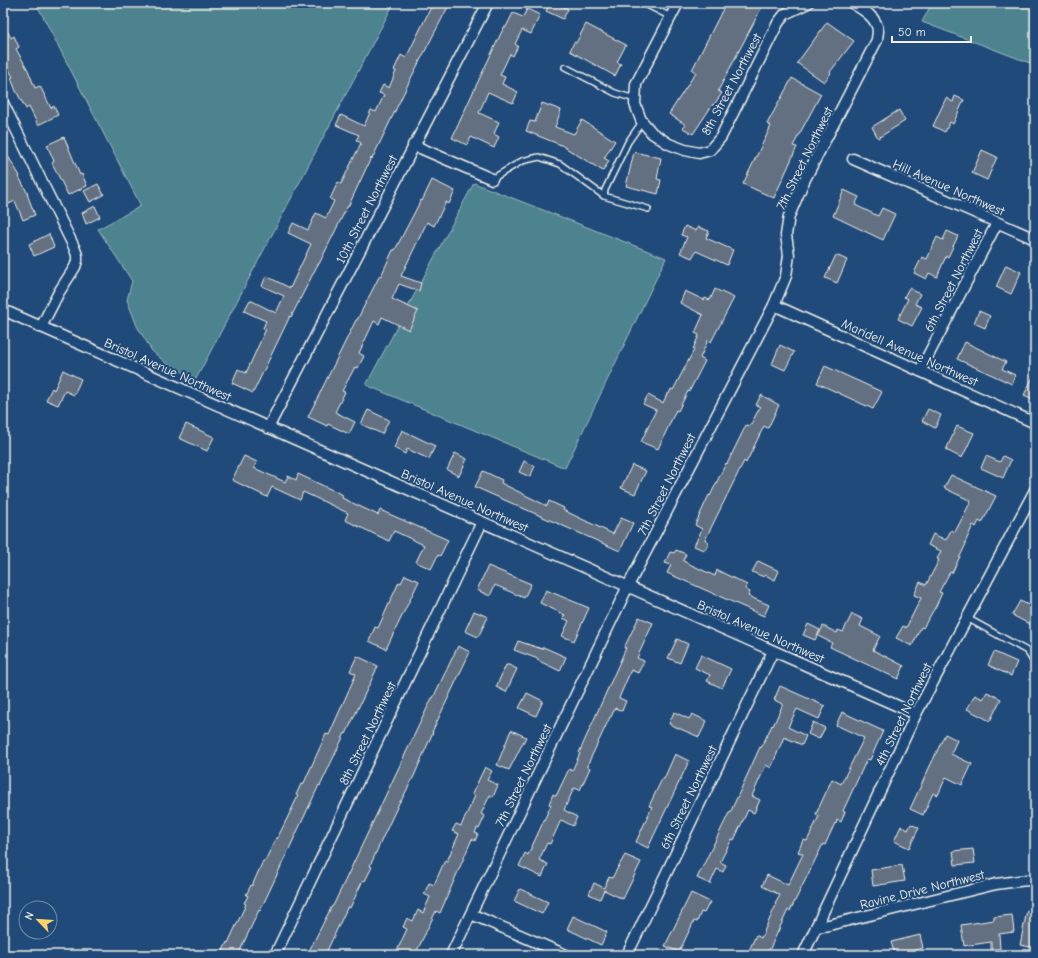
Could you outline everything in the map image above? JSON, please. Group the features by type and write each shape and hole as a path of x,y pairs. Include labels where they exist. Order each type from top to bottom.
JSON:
{"street":[{"name":"10th Street Northwest","path":"268,428 413,145 488,3"},
{"path":"670,17 678,3"},
{"name":"8th Street Northwest","path":"670,17 636,84 635,104 642,122 652,133 669,144 699,153 710,150 720,137 778,23 785,14 808,3"},
{"name":"7th Street Northwest","path":"451,955 628,586 774,305 786,276 790,255 786,235 789,216 803,183 876,40 878,30 874,21 866,10 852,3"},
{"path":"3,103 77,255 75,267 58,292 41,327"},
{"path":"413,145 492,179"},
{"name":"Hill Avenue Northwest","path":"853,159 1035,239"},
{"name":"6th Street Northwest","path":"920,371 998,223"},
{"name":"Maridell Avenue Northwest","path":"774,305 1035,423"},
{"name":"Bristol Avenue Northwest","path":"3,310 916,714"},
{"name":"4th Street Northwest","path":"803,955 916,714 1035,490"},
{"name":"8th Street Northwest","path":"275,955 482,522"},
{"name":"6th Street Northwest","path":"627,955 773,651"},
{"name":"Ravine Drive Northwest","path":"816,927 996,884 1027,880 1035,881"},
{"path":"471,914 566,955"}],"lane":[{"path":"643,3 670,17"},
{"path":"565,67 615,93 635,99"},
{"path":"604,196 605,190 623,153 642,122"},
{"path":"492,179 522,161 539,158 560,164 604,196 648,209"},
{"path":"967,618 1027,651 1035,664"}],"green space":[{"path":"36,3 394,3 196,379 167,364 152,351 137,326 127,300 132,281 98,229 141,206"},
{"path":"932,3 1035,3 1035,65 922,22"},
{"path":"474,183 666,258 565,468 366,385"}],"building":[{"path":"433,3 450,3 411,78 319,264 291,317 290,316 253,393 232,383 238,369 246,373 266,329 263,328 266,321 244,311 250,300 276,313 284,296 262,286 266,276 290,288 311,244 288,233 293,223 308,230 316,213 326,218 334,201 330,199 338,182 341,184 361,143 356,140 359,135 336,125 341,115 364,126 371,110 376,112 384,95 379,93 383,85 389,88 396,71 394,70 401,55 406,58"},
{"path":"550,3 556,3 568,9 563,19 546,11"},
{"path":"726,3 764,3 718,91 722,93 693,134 683,128 686,125 669,114 696,72 692,70"},
{"path":"527,9 540,15 531,34 522,30 515,44 518,46 513,56 510,54 500,75 505,77 502,84 518,92 513,103 488,92 479,113 499,122 494,134 499,137 494,148 471,137 467,145 452,138 504,27 506,27 513,13 523,17"},
{"path":"827,22 854,41 824,82 797,63"},
{"path":"3,23 11,38 14,36 19,47 16,49 28,70 35,88 40,86 51,108 54,106 58,115 38,125 29,107 26,109 16,91 11,78 13,77 3,59"},
{"path":"586,24 626,45 617,62 621,64 615,76 570,51"},
{"path":"792,78 821,94 793,146 797,147 774,198 743,184 771,126 767,124"},
{"path":"955,96 964,100 953,124 950,122 945,132 933,126 946,98 953,102"},
{"path":"542,103 561,110 555,127 574,134 582,120 615,141 604,158 609,161 603,171 561,145 526,131 530,121 535,122"},
{"path":"899,110 905,121 878,138 872,127"},
{"path":"64,137 80,175 82,174 87,186 68,195 52,163 54,161 47,145"},
{"path":"3,148 20,176 19,177 28,194 35,215 23,220 15,201 9,204 3,193"},
{"path":"982,150 997,157 987,180 972,173"},
{"path":"634,152 661,158 657,179 661,180 658,194 626,186"},
{"path":"432,180 455,191 449,204 446,202 434,226 427,222 401,276 421,283 419,291 399,284 392,299 418,311 409,330 382,317 379,324 374,321 359,353 364,356 358,368 355,367 342,391 345,392 335,412 355,422 349,434 308,417 356,320 380,275 381,276 393,250 395,250 421,200 422,201"},
{"path":"98,184 104,195 90,202 84,191"},
{"path":"844,190 859,197 855,205 878,216 882,208 895,214 883,240 833,216"},
{"path":"95,206 100,217 86,224 82,213"},
{"path":"685,226 696,231 698,227 709,231 706,238 733,250 727,265 696,251 692,258 680,253 687,237 681,235"},
{"path":"947,231 958,236 948,257 946,256 937,277 929,273 926,279 914,273 922,257 927,259 937,237 943,240"},
{"path":"49,234 54,247 34,256 29,244"},
{"path":"836,255 847,260 837,283 825,278"},
{"path":"1006,265 1021,272 1011,294 996,287"},
{"path":"909,288 920,294 915,304 922,307 912,326 898,319 908,299 904,297"},
{"path":"715,289 734,298 711,342 708,340 700,358 705,361 678,411 676,410 658,449 641,442 656,410 643,404 648,395 663,403 667,394 669,394 671,389 673,390 694,350 693,349 699,335 695,333 703,315 680,303 685,291 704,300 705,298 710,300"},
{"path":"979,311 990,316 985,328 974,323"},
{"path":"965,342 1006,362 1002,369 1015,375 1012,384 957,359"},
{"path":"780,345 794,352 785,370 772,364"},
{"path":"825,366 882,392 873,409 817,383"},
{"path":"63,370 81,379 74,395 65,391 58,405 46,400 52,388 54,390"},
{"path":"1035,373 1035,400 1024,395"},
{"path":"761,395 779,405 768,428 764,426 746,463 744,461 705,540 709,542 705,550 701,549 694,546 702,529 695,525 746,425 750,426 760,407 756,405"},
{"path":"928,409 941,415 935,428 922,421"},
{"path":"368,410 389,420 382,434 361,424"},
{"path":"186,424 214,437 207,451 179,438"},
{"path":"957,426 974,433 962,458 946,450"},
{"path":"402,430 435,446 429,459 407,449 405,454 394,448"},
{"path":"455,453 467,459 459,476 447,470"},
{"path":"244,456 257,462 254,468 285,482 288,476 296,480 298,474 343,495 342,498 378,515 380,510 448,540 431,569 416,562 424,545 394,531 389,541 345,520 348,513 303,492 300,500 272,487 267,497 232,480"},
{"path":"986,456 1000,462 1003,456 1011,460 1003,478 981,468"},
{"path":"524,461 535,466 530,477 519,472"},
{"path":"632,465 646,471 635,494 621,488"},
{"path":"483,471 502,480 501,483 547,506 549,501 564,508 563,510 613,534 621,518 633,523 620,551 475,487"},
{"path":"951,475 996,496 982,523 979,521 976,527 973,525 965,543 966,544 952,573 950,572 939,592 942,593 936,606 923,628 921,627 912,646 896,638 903,626 906,628 921,598 914,595 920,582 926,585 939,560 937,559 941,551 928,545 933,534 946,540 951,530 955,532 971,501 944,488"},
{"path":"676,550 686,554 683,561 715,576 717,570 747,585 745,589 750,592 748,596 769,605 764,616 667,573 671,565 665,563 670,552 674,553"},
{"path":"758,561 779,571 775,580 765,575 764,577 752,572"},
{"path":"488,566 531,584 524,598 495,585 490,596 477,590"},
{"path":"405,575 419,581 386,649 369,641 375,627 378,628 399,582 401,583"},
{"path":"546,590 589,608 574,641 562,636 569,621 563,618 565,615 540,603"},
{"path":"1020,601 1035,608 1035,627 1012,615"},
{"path":"474,611 488,617 478,637 465,631"},
{"path":"852,614 863,619 860,626 880,636 873,650 904,666 898,679 830,647 832,643 818,636 823,626 837,633 838,630 843,632"},
{"path":"639,617 653,623 637,658 644,661 638,673 631,670 619,698 626,701 622,711 615,708 587,766 590,768 580,790 574,788 564,810 577,817 573,826 561,820 550,844 547,843 539,860 548,864 542,877 519,866 525,853 528,855 551,805 549,804 553,794 556,796 569,769 572,771 626,648 624,648"},
{"path":"808,624 820,630 815,640 803,635"},
{"path":"677,639 688,644 680,663 668,658"},
{"path":"518,641 542,649 543,647 566,657 560,671 537,660 538,659 514,650"},
{"path":"458,646 470,652 432,732 414,776 383,837 370,866 372,867 365,881 363,880 350,908 348,906 325,955 313,955 308,953 333,906"},
{"path":"994,652 1017,662 1011,676 988,665"},
{"path":"701,655 731,669 722,688 707,681 710,675 695,668"},
{"path":"357,656 378,666 346,734 345,733 320,786 319,785 238,955 221,955 246,904 244,903 248,896 246,895 251,885 252,886 263,861 265,861 276,838 277,839 298,796 296,795 301,784 303,785 326,734 329,735 356,674 350,671"},
{"path":"506,665 517,669 506,692 496,687"},
{"path":"780,686 825,706 819,719 797,709 788,727 806,736 802,745 784,737 771,768 766,765 752,796 760,800 754,813 748,810 734,840 732,839 720,862 726,865 723,872 717,869 710,884 697,878 730,813 760,747 761,748 772,725 773,726 783,704 774,700"},
{"path":"987,692 1001,699 990,721 967,709 975,695 983,699"},
{"path":"527,693 543,701 536,716 519,708"},
{"path":"674,712 689,719 692,714 707,721 699,737 669,724"},
{"path":"842,712 883,731 870,760 867,759 843,811 845,812 841,822 837,820 825,845 823,844 790,911 788,910 767,955 747,955 756,935 761,938 780,895 762,886 767,875 788,885 803,854 798,852 803,840 807,841 819,816 816,814 832,779 841,784 864,738 836,725"},
{"path":"813,722 825,728 819,739 808,734"},
{"path":"511,730 526,737 509,770 497,765"},
{"path":"945,734 957,740 951,754 972,764 962,785 946,777 938,795 933,793 923,815 910,809"},
{"path":"675,754 689,761 648,848 636,842 652,807 649,806 662,779 664,779"},
{"path":"485,767 492,771 487,780 498,785 493,797 490,795 481,814 485,816 479,829 477,828 475,833 478,834 475,841 472,839 440,913 436,911 415,955 395,955 407,929 403,927 407,918 413,921 418,910 423,913 430,897 424,894 429,883 434,885 445,860 447,861 459,834 452,831 456,824 461,826 475,796 472,794"},
{"path":"911,824 919,828 909,848 894,841 901,826 908,830"},
{"path":"973,849 975,863 955,865 953,851"},
{"path":"625,855 641,862 623,899 604,890 600,899 589,894 594,883 604,888 609,877 612,878"},
{"path":"902,865 905,881 873,886 871,870"},
{"path":"520,889 548,902 542,914 514,901"},
{"path":"691,893 710,902 704,913 701,912 697,922 694,921 679,952 665,946"},
{"path":"1027,910 1035,912 1035,948 1020,945"},
{"path":"1012,915 1014,932 999,934 1000,949 991,949 991,942 964,946 961,925 994,920 994,917"},
{"path":"573,916 607,932 601,945 567,929"},
{"path":"920,935 923,948 895,955 891,942"}]}
